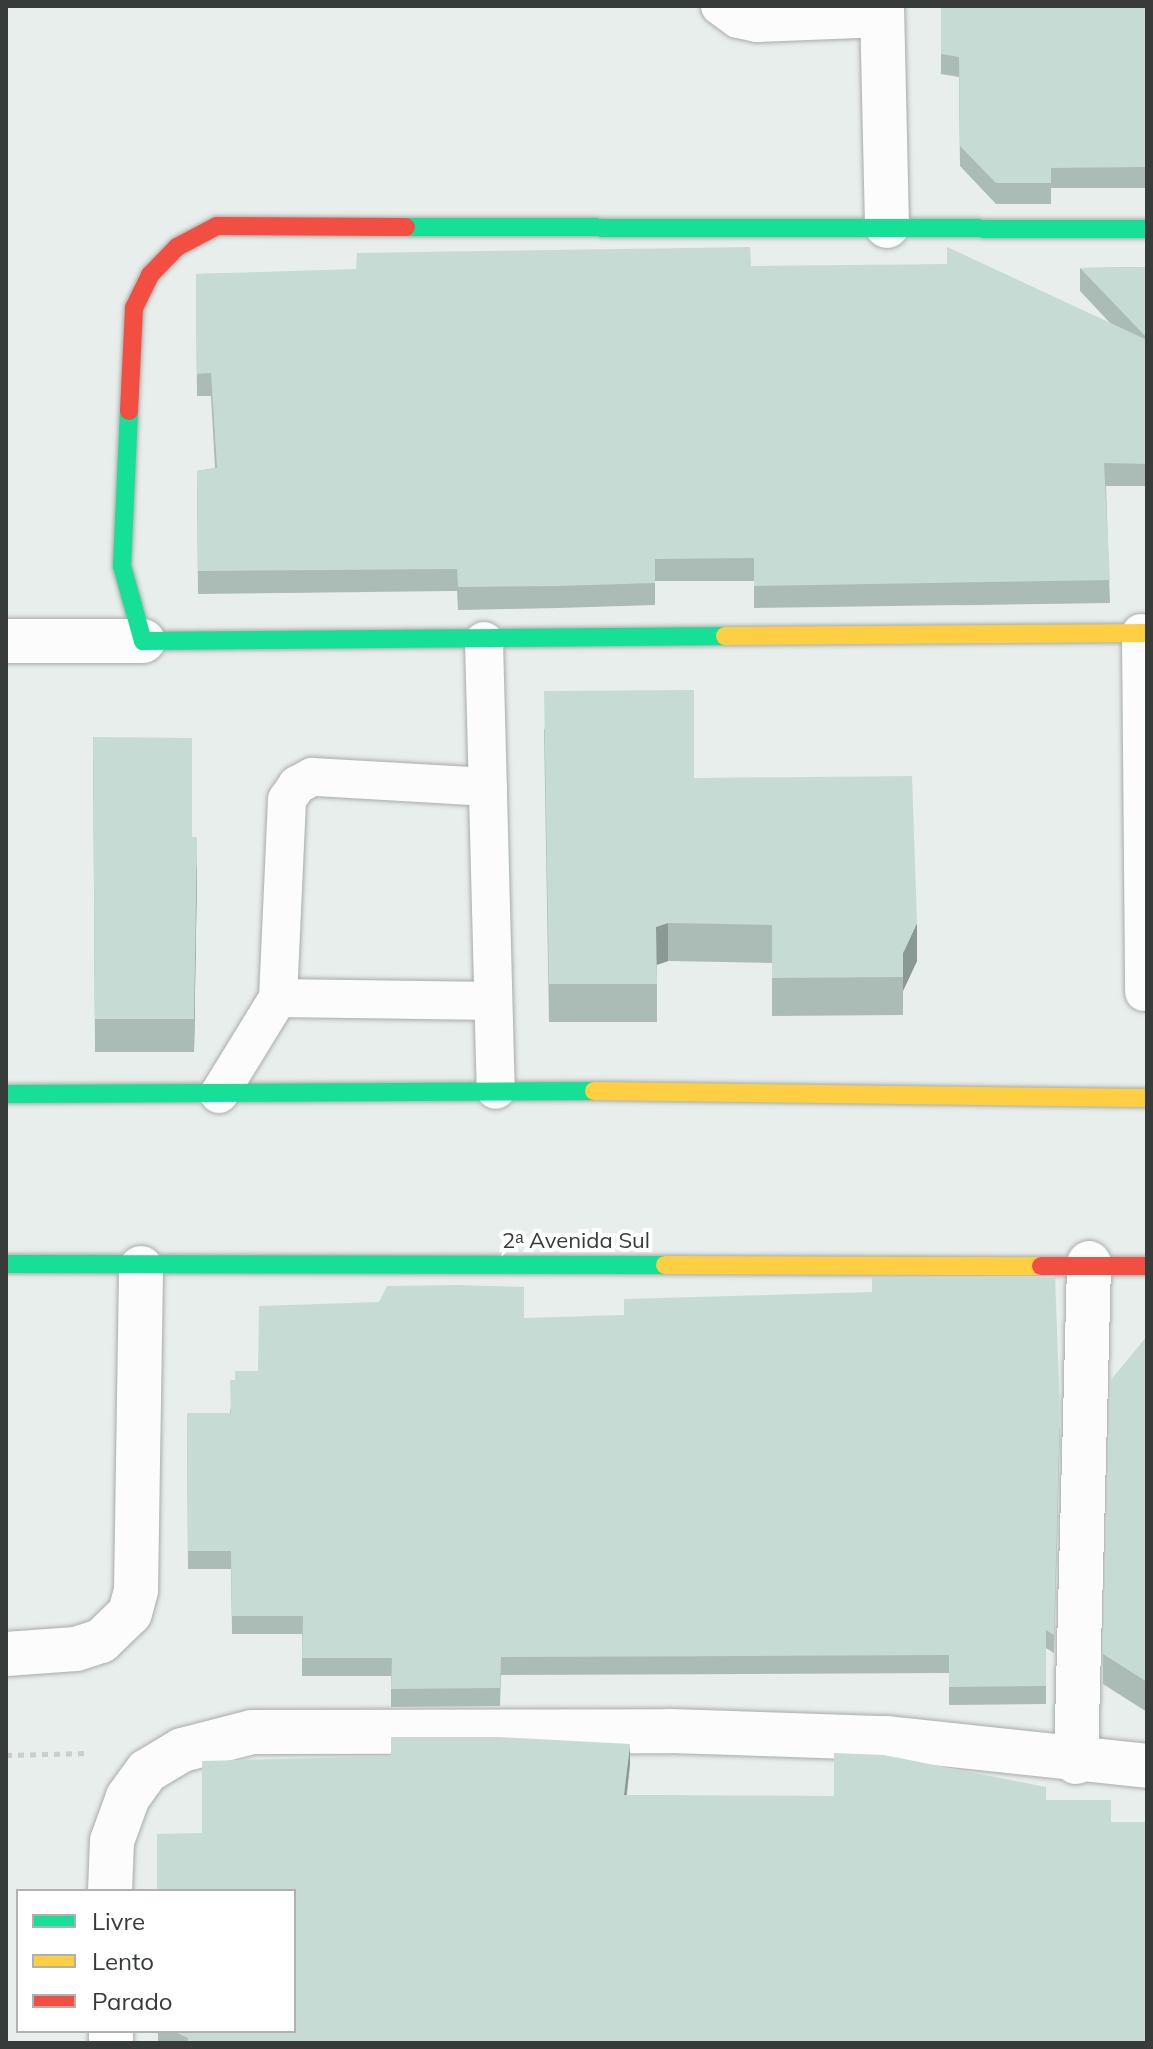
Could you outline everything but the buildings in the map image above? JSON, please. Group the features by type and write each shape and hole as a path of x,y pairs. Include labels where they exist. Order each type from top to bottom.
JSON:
{"street":[{"path":"882,12 887,226"},
{"path":"143,641 122,566 134,308 150,275 177,247 217,226 1147,229"},
{"path":"6,641 484,641 1144,633"},
{"path":"6,1094 496,1090 1147,1098"},
{"path":"1076,1762 1089,1263"},
{"name":"2ᵃ Avenida Sul","path":"6,1264 141,1268 1089,1263 1147,1266"},
{"path":"6,1654 76,1649 101,1641 130,1613 136,1590 141,1268"},
{"path":"110,1889 112,1841 128,1797 147,1771 182,1750 252,1732 670,1731 870,1737 1076,1762 1147,1766"}],"lane":[{"path":"720,6 738,19 757,23 882,12"},
{"path":"1144,633 1144,992"},
{"path":"484,641 496,1090"},
{"path":"219,1094 278,998 287,800 297,785 312,777 488,787"},
{"path":"278,998 493,1001"}],"traffic: fast":[{"path":"406,227 1147,229"},
{"path":"129,411 122,566 143,641 725,636"},
{"path":"6,1094 594,1091"},
{"path":"6,1264 665,1265"}],"traffic: slow":[{"path":"725,636 1147,633"},
{"path":"594,1091 1147,1098"},
{"path":"665,1265 1041,1266"}],"traffic: jam":[{"path":"129,411 134,308 150,275 177,247 217,226 406,227"},
{"path":"1041,1266 1147,1266"}]}
